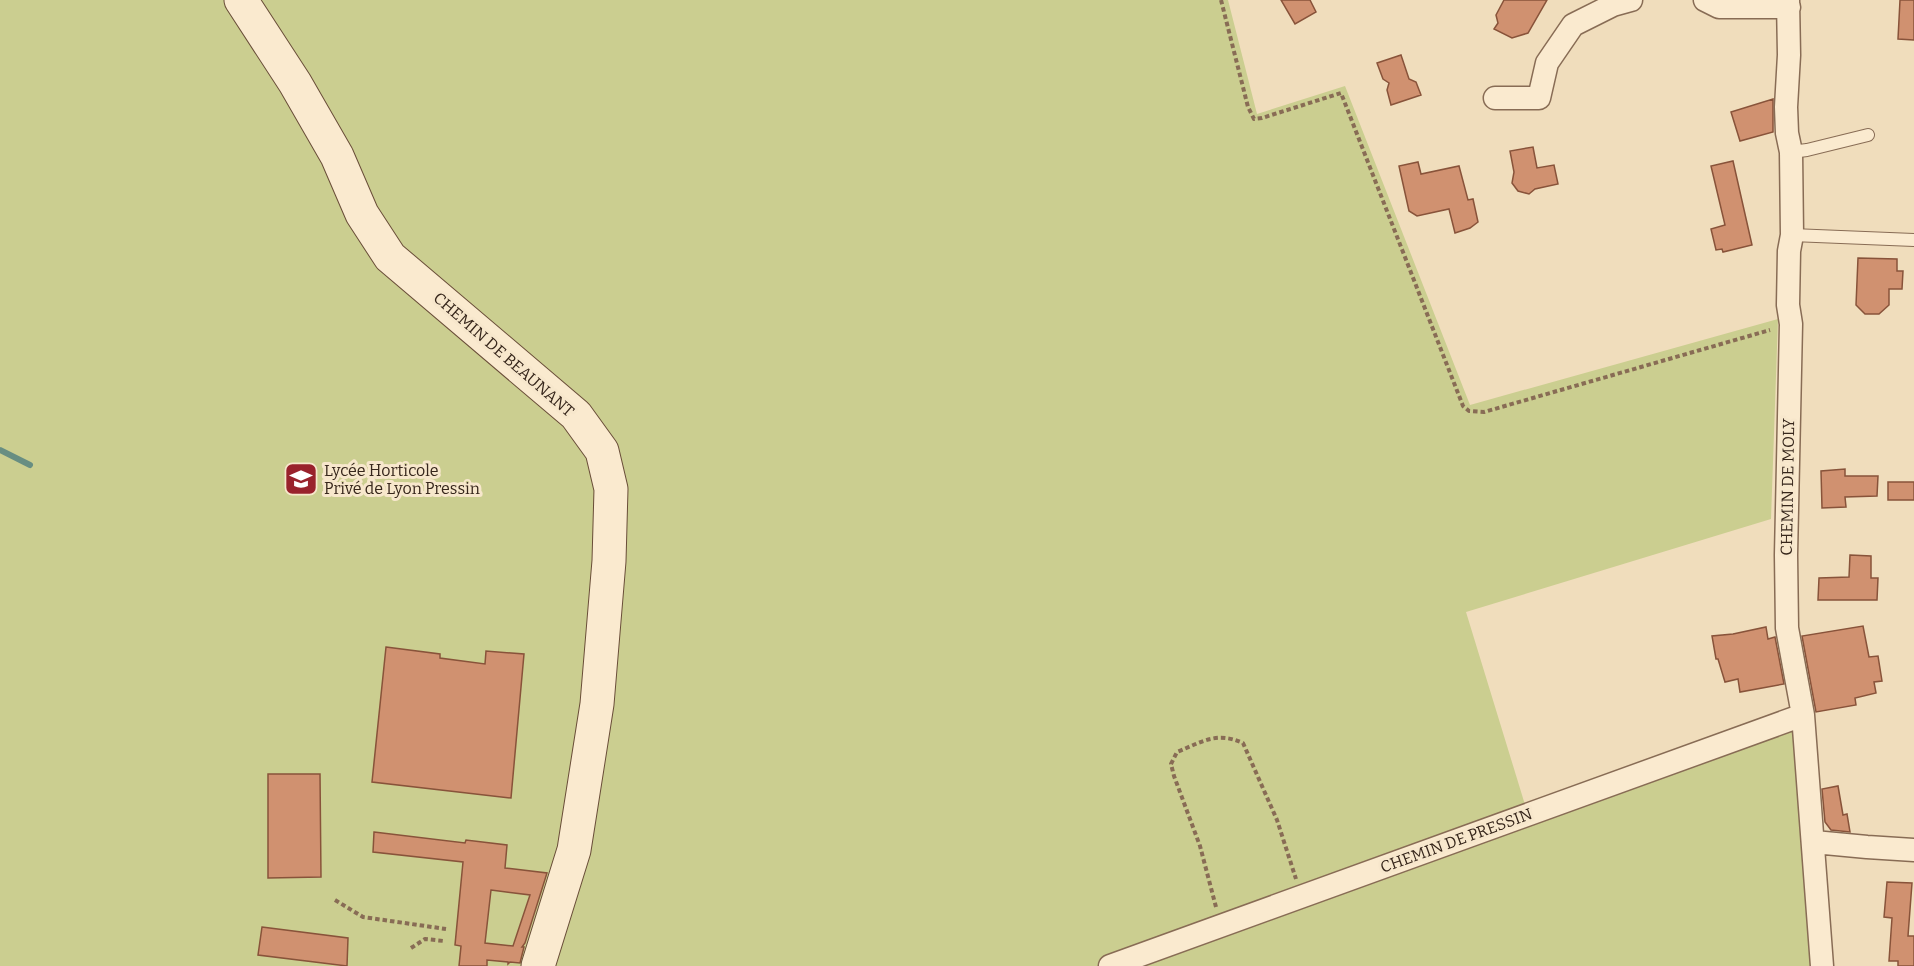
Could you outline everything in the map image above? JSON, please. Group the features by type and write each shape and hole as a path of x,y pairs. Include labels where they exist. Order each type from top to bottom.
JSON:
{"street":[{"name":"CHEMIN DE BEAUNANT","path":"241,0 295,83 337,156 362,213 390,257 576,415 602,451 611,489 609,561 597,704 574,850 538,966"},
{"path":"1495,98 1539,98 1547,63 1573,25 1613,5 1631,0"},
{"name":"CHEMIN DE MOLY","path":"1705,0 1719,7 1788,3 1789,55 1786,107 1787,133 1791,152 1792,235 1788,262 1788,305 1791,324 1786,543 1787,628 1803,715 1822,966"},
{"name":"CHEMIN DE PRESSIN","path":"1110,966 1803,715"},
{"path":"1814,842 1914,849"}],"lane":[{"path":"1791,152 1868,135"},
{"path":"1792,235 1914,240"}],"path":[{"path":"1221,0 1248,107 1254,118 1262,118 1341,93 1463,406 1469,411 1484,412 1791,324"},
{"path":"1222,926 1200,846 1171,764 1177,752 1217,737 1243,742 1277,820 1302,897"},
{"path":"335,900 363,917 446,928"},
{"path":"411,948 425,939 444,941"}],"green space":[{"path":"0,0 1228,0 1257,114 1345,86 1470,405 1778,319 1771,519 1466,612 1530,821 1795,728 1813,966 0,966"}],"building":[{"path":"1281,0 1310,0 1316,12 1295,24"},
{"path":"1504,0 1547,0 1528,33 1512,38 1494,29 1498,23 1496,15"},
{"path":"1900,0 1914,0 1914,40 1898,39"},
{"path":"1401,55 1409,79 1416,82 1421,95 1391,105 1387,90 1389,83 1383,79 1377,63"},
{"path":"1773,99 1773,132 1740,141 1731,112"},
{"path":"1533,147 1537,168 1554,165 1558,184 1535,189 1529,194 1518,191 1512,183 1514,172 1510,151"},
{"path":"1733,161 1752,245 1723,252 1722,249 1716,250 1711,229 1725,225 1711,166"},
{"path":"1418,162 1421,174 1459,166 1468,200 1473,199 1478,222 1470,228 1455,233 1449,209 1417,216 1409,211 1399,166"},
{"path":"1858,258 1897,259 1897,271 1903,271 1902,289 1889,289 1889,305 1879,314 1865,314 1856,305"},
{"path":"1845,469 1845,476 1878,476 1877,496 1845,497 1846,507 1822,508 1821,471"},
{"path":"1888,482 1914,482 1914,500 1888,500"},
{"path":"1850,555 1871,556 1871,578 1878,578 1877,600 1818,600 1819,578 1849,577"},
{"path":"1863,626 1869,657 1878,656 1882,681 1874,682 1876,693 1855,698 1856,705 1816,712 1802,636"},
{"path":"1766,627 1768,639 1775,637 1784,684 1740,692 1738,679 1725,682 1718,659 1716,659 1712,636"},
{"path":"386,647 440,654 440,658 485,664 486,651 524,654 511,798 372,782"},
{"path":"268,774 320,774 321,877 268,878"},
{"path":"1838,786 1843,815 1847,814 1850,832 1831,830 1825,822 1822,789"},
{"path":"374,832 465,843 466,840 507,845 505,868 547,873 522,947 524,947 520,963 510,962 508,964 508,962 487,960 487,966 459,966 461,946 455,945 463,862 373,852","holes":["491,890 530,895 513,946 485,943"]},
{"path":"1887,882 1912,883 1908,936 1914,936 1914,966 1898,966 1898,961 1889,961 1892,918 1884,917"},
{"path":"262,927 348,938 347,966 258,955"}],"waterway":[{"path":"0,450 30,465"}],"place":[{"name":"Lycée Horticole Privé de Lyon Pressin","path":"301,479"}]}
